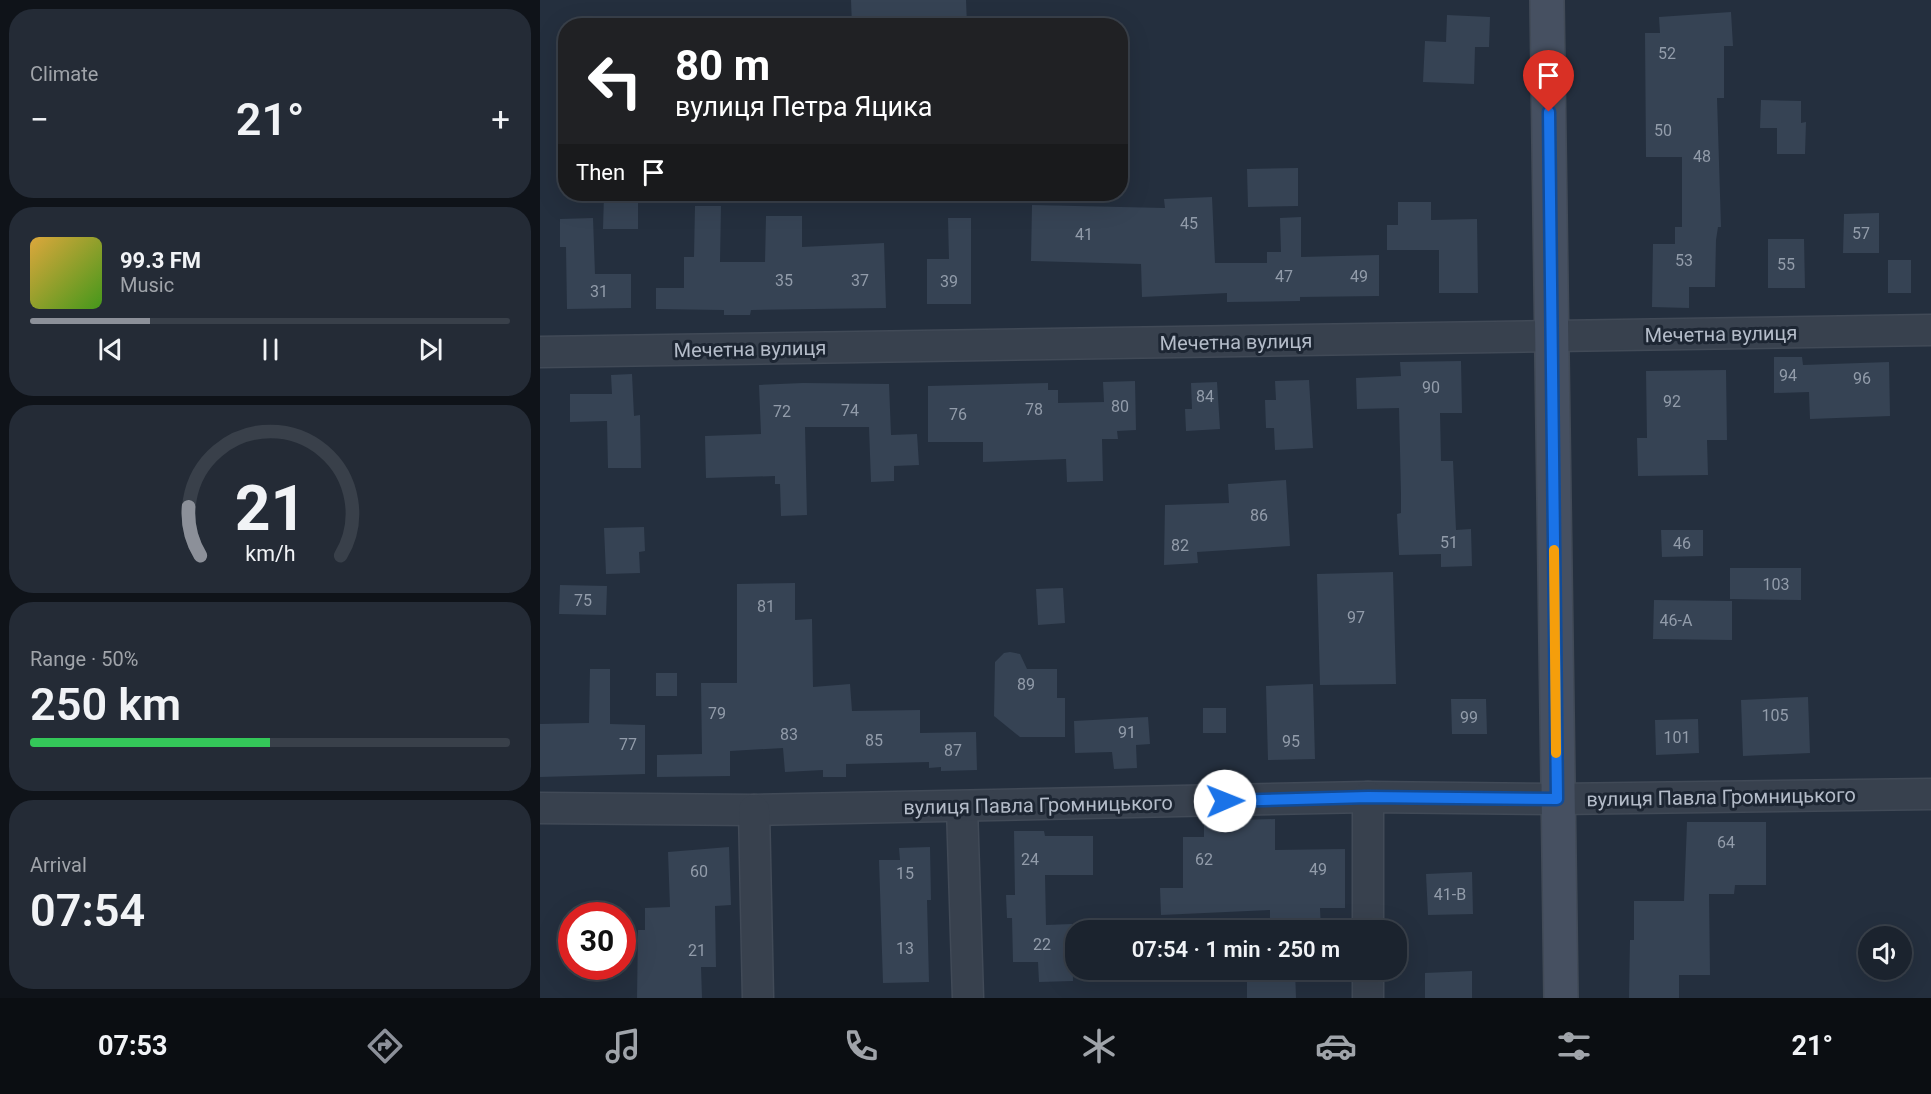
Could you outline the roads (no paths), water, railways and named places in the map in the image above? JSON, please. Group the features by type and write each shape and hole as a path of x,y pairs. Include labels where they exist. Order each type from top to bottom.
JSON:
{"street":[{"path":"1547,0 1561,998"},
{"name":"Мечетна вулиця","path":"540,352 1552,338 1931,330"},
{"name":"вулиця Павла Громницького","path":"540,808 753,810 1368,797 1557,799 1931,794"},
{"path":"1368,797 1368,920"},
{"path":"962,807 968,998"},
{"path":"753,810 758,998"},
{"path":"1368,980 1368,998"}]}
